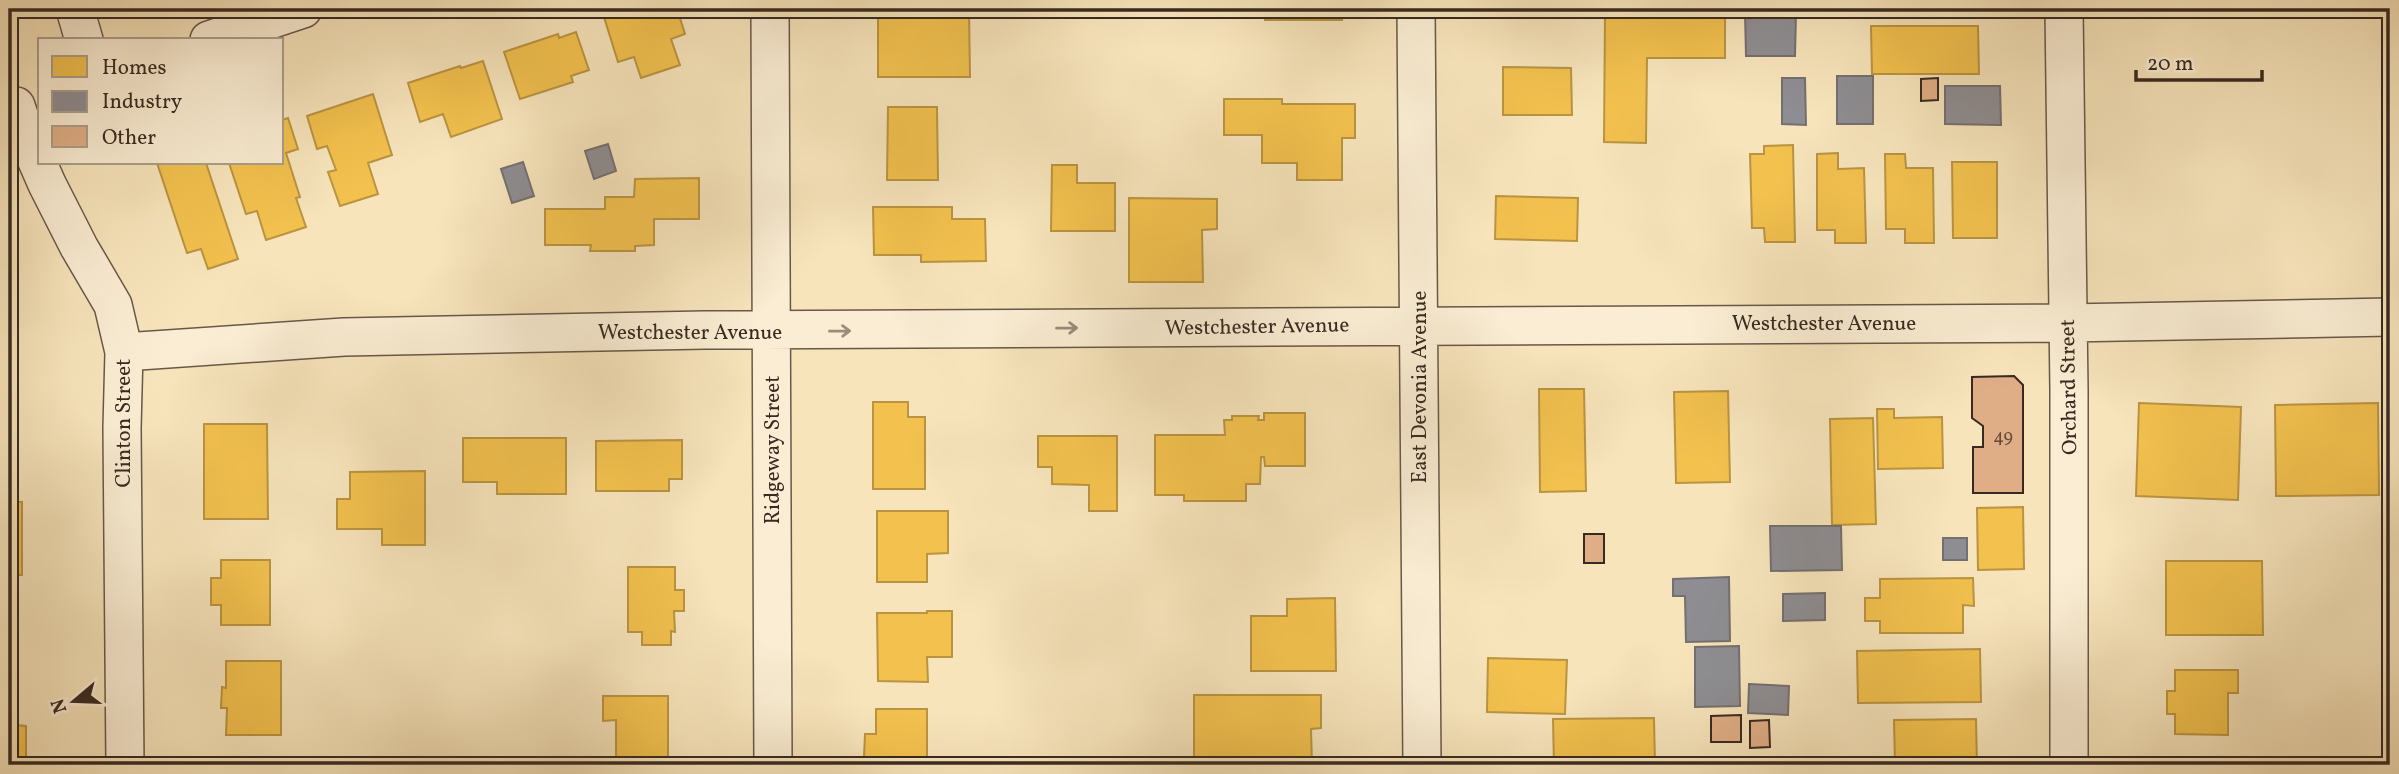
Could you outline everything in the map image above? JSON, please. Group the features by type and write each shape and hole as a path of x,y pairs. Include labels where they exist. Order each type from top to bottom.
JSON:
{"street":[{"path":"75,9 83,38"},
{"path":"215,38 303,9"},
{"name":"Ridgeway Street","path":"770,9 773,765"},
{"name":"East Devonia Avenue","path":"1416,9 1422,765"},
{"name":"Orchard Street","path":"2064,9 2069,765"},
{"name":"Clinton Street","path":"22,104 26,136 38,163"},
{"name":"Clinton Street","path":"38,164 79,247 113,305 124,352 122,428 125,765"},
{"name":"Westchester Avenue","path":"124,352 344,337 705,330 2067,323 2390,317"}],"building: Homes":[{"path":"622,9 677,9 685,34 671,39 680,65 641,78 634,57 618,62 604,17"},
{"path":"878,9 969,9 970,77 878,77"},
{"path":"1265,9 1342,9 1342,20 1265,20"},
{"path":"1605,10 1725,11 1725,58 1647,58 1646,143 1604,142"},
{"path":"1871,26 1978,26 1979,74 1872,74"},
{"path":"576,32 589,70 571,76 573,82 520,99 504,52 558,34 559,38"},
{"path":"483,61 502,119 451,137 443,114 420,122 408,83"},
{"path":"1503,67 1571,68 1572,115 1503,115"},
{"path":"373,94 392,155 368,163 378,194 340,206 328,172 336,170 327,146 317,149 307,116"},
{"path":"1224,99 1282,99 1282,104 1355,104 1355,138 1342,138 1342,180 1297,180 1297,163 1262,163 1262,135 1224,135"},
{"path":"888,107 937,107 938,180 887,180"},
{"path":"288,118 298,149 286,153 306,227 266,240 257,211 246,214 229,164 284,164 284,119"},
{"path":"1793,145 1795,242 1765,242 1764,228 1752,228 1750,154 1764,154 1764,146"},
{"path":"1838,153 1838,169 1864,168 1866,243 1835,243 1835,230 1817,230 1817,154"},
{"path":"1885,154 1905,154 1906,168 1933,168 1934,243 1905,243 1905,229 1886,229"},
{"path":"1952,162 1997,162 1997,238 1953,238"},
{"path":"157,164 206,164 238,259 208,269 201,249 187,253"},
{"path":"1052,165 1077,165 1077,183 1115,183 1115,231 1051,231"},
{"path":"699,178 699,219 654,219 654,245 635,246 635,251 590,251 591,245 545,245 545,209 605,209 605,197 634,197 635,179"},
{"path":"1496,196 1578,198 1577,241 1495,239"},
{"path":"1129,198 1217,199 1217,229 1202,230 1203,282 1129,282"},
{"path":"873,207 952,207 952,219 985,219 986,261 921,262 921,255 874,255"},
{"path":"1539,389 1584,389 1586,491 1540,492"},
{"path":"1728,391 1730,482 1676,483 1674,392"},
{"path":"873,402 908,402 908,417 925,417 925,489 873,489"},
{"path":"2139,403 2241,407 2238,500 2136,496"},
{"path":"2378,403 2379,495 2276,496 2275,405"},
{"path":"9,406 16,406 16,476 9,476"},
{"path":"1877,409 1894,409 1894,418 1942,417 1943,468 1878,469"},
{"path":"1264,413 1305,413 1305,466 1265,466 1264,457 1261,457 1260,484 1246,484 1246,501 1184,501 1184,495 1155,495 1155,435 1225,435 1224,420 1232,420 1232,416 1259,416 1258,420 1264,420"},
{"path":"1873,418 1876,524 1832,525 1830,419"},
{"path":"204,424 267,424 268,519 204,519"},
{"path":"1038,436 1117,436 1117,511 1089,511 1089,485 1052,484 1052,467 1038,467"},
{"path":"463,438 566,438 566,494 497,494 497,482 463,482"},
{"path":"682,440 682,479 669,479 669,491 596,491 596,441"},
{"path":"425,471 425,545 382,545 382,529 337,529 337,499 350,499 350,472"},
{"path":"9,502 22,502 22,575 9,575"},
{"path":"2023,507 2024,569 1978,570 1977,508"},
{"path":"877,511 948,511 948,553 927,554 927,582 877,582"},
{"path":"221,560 270,560 270,625 221,625 221,605 211,605 211,578 221,578"},
{"path":"2166,561 2262,561 2263,635 2166,635"},
{"path":"628,567 675,567 675,590 684,590 684,611 674,611 675,632 671,631 671,645 642,645 642,632 628,632"},
{"path":"1973,578 1974,606 1963,605 1963,633 1880,633 1880,621 1865,621 1865,598 1880,598 1880,579"},
{"path":"9,598 18,598 17,625 9,625"},
{"path":"1335,598 1336,671 1251,671 1251,616 1287,616 1287,599"},
{"path":"952,611 952,657 927,657 928,682 878,681 877,613"},
{"path":"1980,649 1981,702 1858,703 1857,651"},
{"path":"1488,658 1567,660 1565,714 1487,712"},
{"path":"226,661 281,661 281,735 226,735 227,708 221,708 222,687 226,688"},
{"path":"2175,670 2238,670 2238,693 2228,693 2228,735 2175,734 2175,714 2167,714 2167,691 2175,691"},
{"path":"9,693 16,693 16,725 26,726 26,765 9,765"},
{"path":"1194,695 1321,695 1321,728 1311,729 1312,765 1194,765"},
{"path":"603,696 668,696 668,765 616,765 616,720 603,721"},
{"path":"876,709 927,709 927,765 876,765 876,757 864,757 865,734 876,734"},
{"path":"1654,718 1655,765 1554,765 1553,719"},
{"path":"1976,719 1977,765 1895,765 1894,720"}],"building: Industry":[{"path":"1745,13 1796,13 1795,56 1746,56"},
{"path":"1837,76 1873,76 1873,124 1837,124"},
{"path":"1782,78 1805,78 1806,125 1782,124"},
{"path":"1945,86 2000,86 2001,125 1945,124"},
{"path":"608,144 616,171 594,179 585,151"},
{"path":"523,162 534,196 512,203 501,169"},
{"path":"1770,526 1841,526 1842,570 1771,571"},
{"path":"1943,538 1967,538 1967,560 1943,560"},
{"path":"1729,577 1730,641 1686,642 1685,596 1673,596 1673,579"},
{"path":"1825,593 1825,620 1783,621 1783,594"},
{"path":"1739,646 1740,706 1695,707 1695,647"},
{"path":"1749,684 1789,686 1788,715 1748,713"}],"building: Other":[{"path":"1938,78 1938,100 1921,101 1921,79"},
{"path":"2014,376 2023,385 2023,493 1973,493 1973,447 1983,447 1983,426 1972,418 1972,377"},
{"path":"1584,534 1604,534 1604,563 1584,563"},
{"path":"1741,715 1741,742 1711,742 1711,716"},
{"path":"1769,720 1770,747 1750,748 1750,721"}]}
